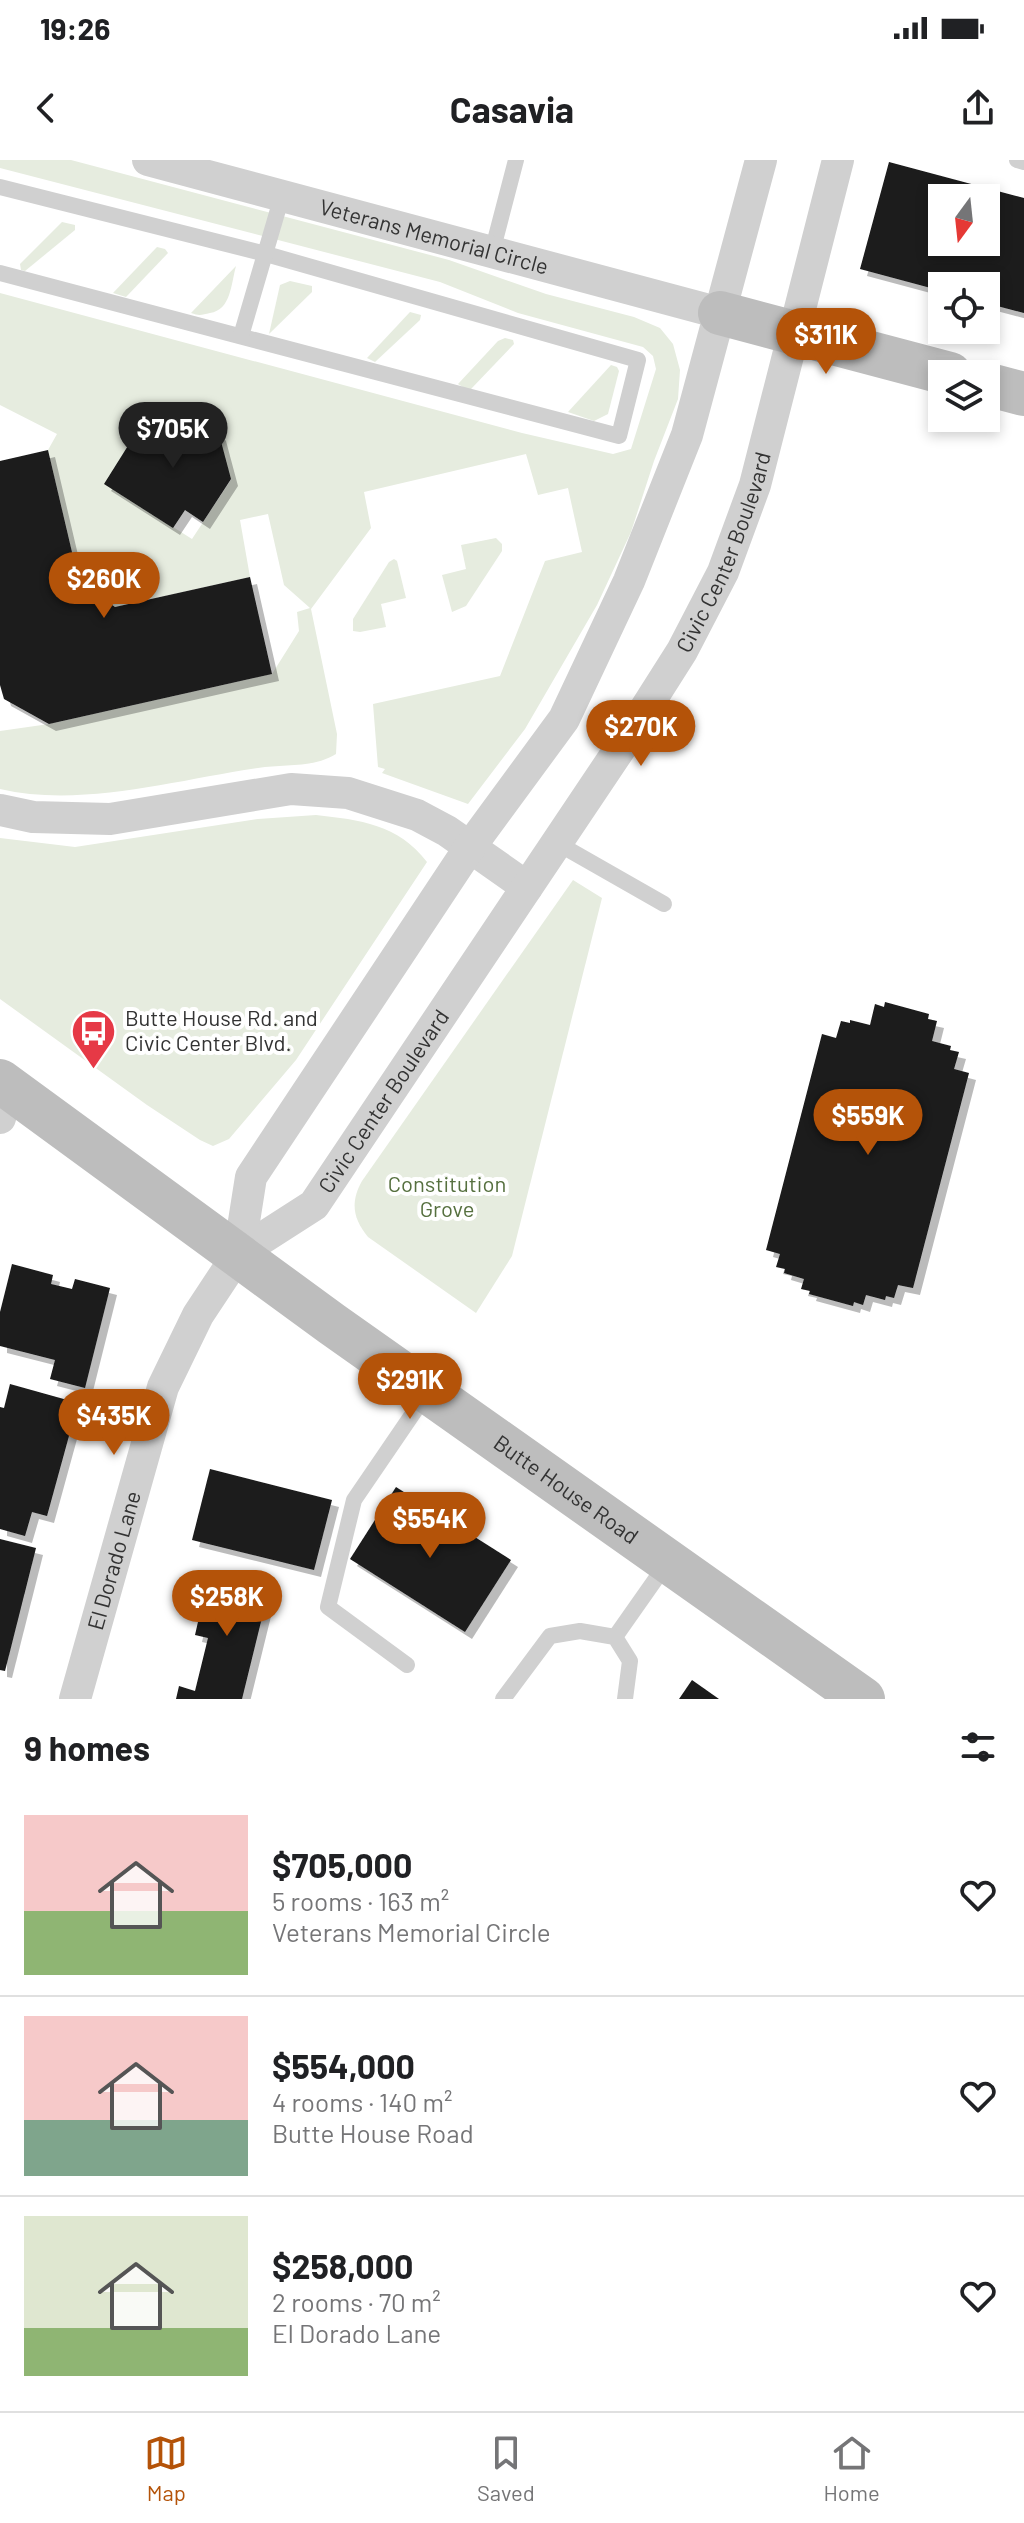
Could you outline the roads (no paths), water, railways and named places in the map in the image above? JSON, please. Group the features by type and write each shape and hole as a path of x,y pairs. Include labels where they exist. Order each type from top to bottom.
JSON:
{"main road":[{"path":"720,313 928,368"},
{"path":"1000,388 1024,394"},
{"name":"Butte House Road","path":"3,1096 239,1253 428,1392 863,1699"}],"street":[{"name":"Veterans Memorial Circle","path":"148,160 720,313"},
{"path":"239,1253 251,1177 470,847 564,719 629,581 687,435 761,160"},
{"name":"Civic Center Boulevard","path":"239,1253 314,1205 682,651 723,572 755,485 838,160"},
{"path":"0,810 33,817 110,819 291,789 348,793 417,815 527,887"},
{"name":"El Dorado Lane","path":"75,1699 163,1387 198,1315 239,1253"}],"lane":[{"path":"492,252 516,160"},
{"path":"1017,160 1024,162"},
{"path":"0,187 266,254 638,360 619,436 0,273"},
{"path":"241,336 282,196"},
{"path":"557,843 664,904"},
{"path":"407,1665 328,1607 354,1500 428,1392"},
{"path":"615,1637 668,1562"},
{"path":"503,1699 550,1636 580,1631 615,1637 630,1661 625,1699"}],"place":[{"name":"Butte House Rd. and Civic Center Blvd.","path":"94,1070"}],"park label":[{"name":"Constitution Grove","path":"447,1196"}]}
